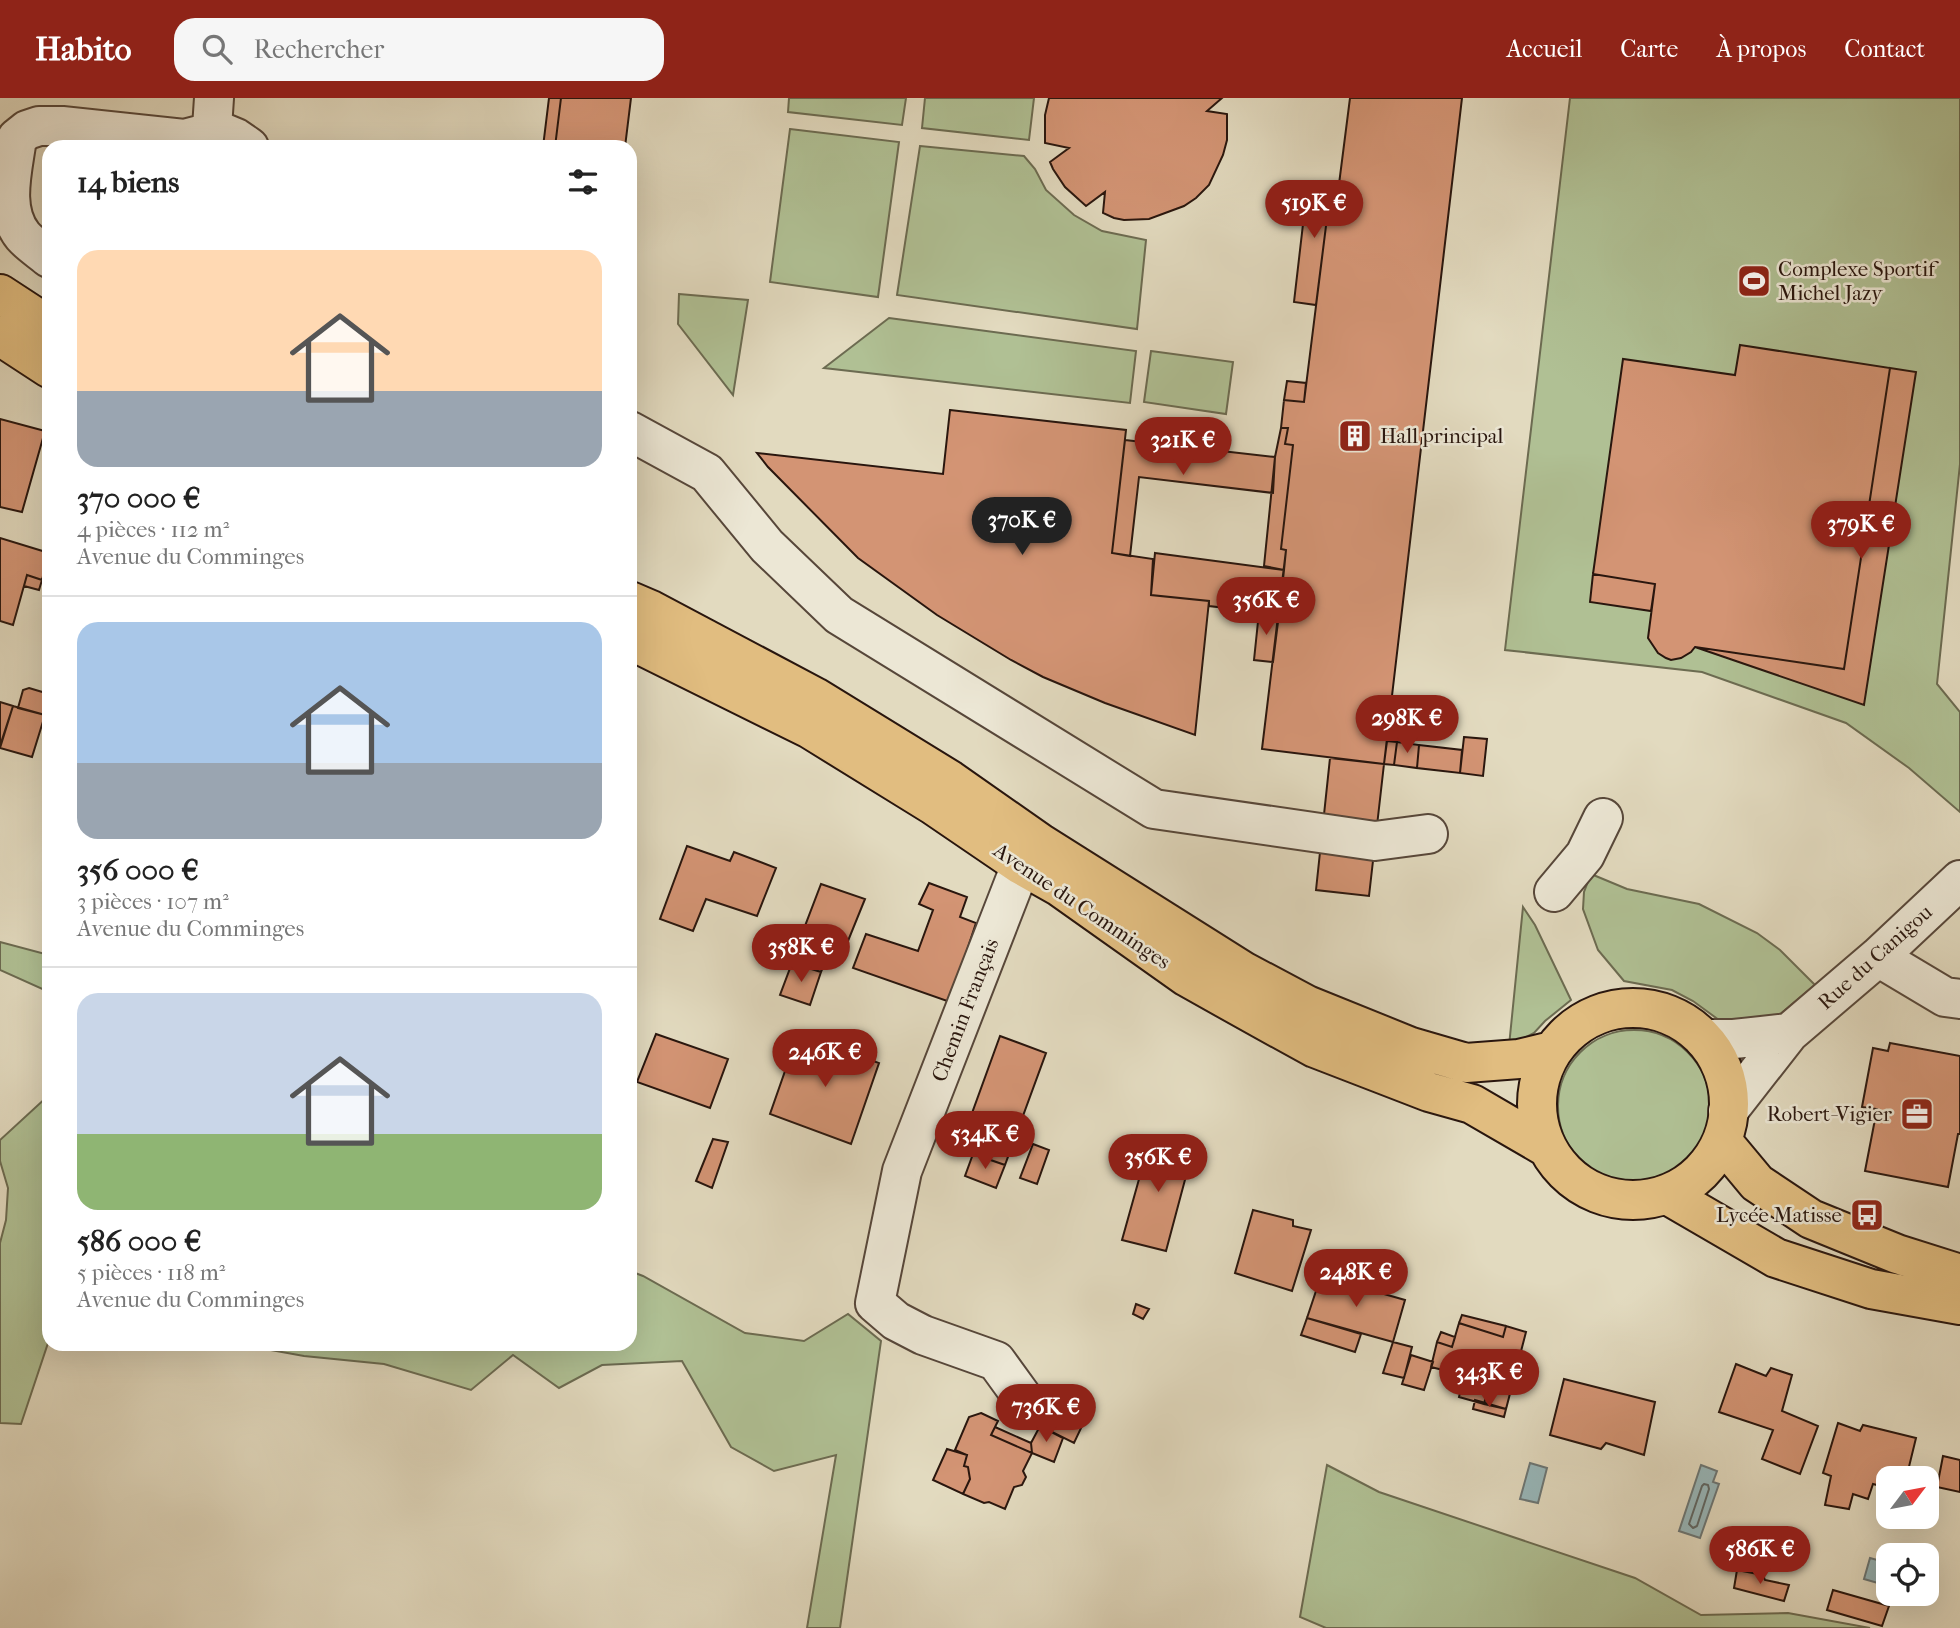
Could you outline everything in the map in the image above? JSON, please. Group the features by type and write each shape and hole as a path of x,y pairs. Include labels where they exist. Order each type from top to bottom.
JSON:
{"main road":[{"path":"0,293 42,321"},
{"path":"0,336 42,363"},
{"name":"Avenue du Comminges","path":"637,604 815,697 950,780 1040,843 1243,971 1307,1005 1411,1047 1466,1063 1519,1059 1552,1051"},
{"name":"Avenue du Comminges","path":"637,643 810,729 933,805 1021,865 1060,887 1187,977 1315,1048 1429,1092 1472,1104 1546,1147"},
{"path":"1644,1008 1667,1013 1687,1024 1704,1039 1717,1058 1726,1079 1729,1100 1725,1126 1712,1159 1698,1175 1666,1194 1628,1200 1609,1198 1592,1191 1561,1168 1546,1147 1537,1117 1536,1098 1539,1079 1552,1051 1571,1030 1605,1011 1644,1008"},
{"path":"1725,1126 1756,1182 1811,1219 1897,1254 1960,1275"},
{"path":"1666,1194 1776,1258 1871,1289 1960,1305"}],"street":[{"path":"42,252 23,236 12,216 10,192 17,138 27,130 39,126 62,126 184,139 203,134 213,113 239,140"},
{"path":"637,435 707,473 767,546 839,615 1154,809 1375,841 1427,834"},
{"path":"1554,892 1585,855 1603,818"},
{"name":"Chemin Français","path":"1021,865 902,1171 875,1303 896,1321 923,1335 996,1361 1025,1401"},
{"name":"Rue du Canigou","path":"1725,1126 1789,1033 1878,957 1960,880"},
{"path":"1878,957 1945,997 1960,999"},
{"path":"1704,1039 1734,1039 1789,1033"}],"green space":[{"path":"789,98 906,98 902,125 788,112"},
{"path":"925,98 1034,98 1029,140 922,128"},
{"name":"Complexe Sportif Michel Jazy","path":"1570,98 1960,98 1960,464 1937,684 1960,712 1960,812 1909,768 1846,723 1702,672 1505,650"},
{"path":"790,129 899,142 878,297 770,282"},
{"path":"920,146 1024,156 1035,169 1046,190 1074,215 1102,231 1146,240 1137,329 897,295"},
{"path":"679,294 748,300 733,395 678,324"},
{"path":"889,318 1136,351 1130,403 824,368"},
{"path":"1151,351 1233,362 1226,414 1144,402"},
{"path":"1591,874 1627,889 1699,904 1757,933 1780,950 1815,985 1771,1022 1723,1023 1693,1001 1672,990 1624,981 1598,950 1583,909 1584,892"},
{"path":"1523,907 1535,925 1571,1000 1534,1033 1509,1046"},
{"path":"0,942 42,953 42,989 0,970"},
{"path":"1634,1030 1663,1035 1688,1052 1705,1077 1710,1106 1705,1135 1688,1160 1663,1177 1634,1182 1605,1177 1580,1160 1563,1135 1558,1106 1563,1077 1580,1052 1605,1035"},
{"path":"42,1101 42,1351 45,1351 21,1424 0,1423 0,1243 6,1220 8,1188 0,1161 0,1140"},
{"path":"637,1274 745,1333 804,1341 848,1314 881,1341 840,1628 807,1628 836,1455 774,1471 731,1447 682,1361 602,1365 559,1388 513,1355 471,1390 384,1364 276,1351 637,1351"},
{"path":"1327,1465 1379,1492 1635,1578 1701,1615 1788,1613 1870,1628 1326,1628 1300,1617"}],"water":[{"path":"1530,1463 1547,1468 1538,1503 1520,1499"},
{"path":"1701,1465 1717,1471 1713,1482 1719,1484 1700,1538 1679,1531"},
{"path":"1870,1558 1876,1560 1876,1582 1864,1579"}],"building":[{"path":"549,98 561,98 556,140 544,140"},
{"path":"561,98 631,98 626,140 556,140"},
{"path":"1049,98 1222,98 1207,111 1227,114 1227,140 1223,155 1209,185 1184,206 1149,219 1114,218 1103,213 1105,192 1086,206 1065,187 1053,169 1050,162 1069,148 1045,143 1045,115"},
{"name":"Hall principal","path":"1350,98 1462,98 1384,764 1262,749 1286,550 1281,549 1293,445 1285,444 1288,428 1281,428 1284,400 1304,402 1329,202 1338,203"},
{"path":"1308,181 1339,184 1338,203 1329,202 1316,305 1294,302"},
{"path":"1740,345 1890,368 1844,669 1695,647 1681,658 1671,660 1658,653 1648,638 1655,584 1593,574 1623,359 1735,375"},
{"path":"1890,368 1916,372 1864,705 1695,647 1844,669"},
{"path":"1287,381 1306,383 1304,402 1284,400"},
{"path":"950,410 1126,430 1112,553 1153,559 1151,595 1209,601 1195,735 1105,703 1043,677 937,615 858,558 757,453 943,474"},
{"path":"0,419 42,430 42,442 22,512 0,507"},
{"path":"1281,428 1288,428 1285,444 1293,445 1281,549 1286,550 1284,570 1264,566 1275,457"},
{"path":"1125,440 1275,457 1273,493 1139,477 1130,556 1112,553"},
{"path":"0,538 42,551 42,580 27,575 13,625 0,621"},
{"path":"1155,553 1284,570 1279,614 1209,606 1209,601 1151,595"},
{"path":"1593,574 1655,584 1651,611 1590,602"},
{"path":"27,575 42,580 39,590 24,586"},
{"path":"1259,612 1279,614 1273,662 1254,660"},
{"path":"29,688 42,692 42,714 18,708 23,690"},
{"path":"0,702 13,706 0,746"},
{"path":"13,706 42,714 42,725 32,757 0,748"},
{"path":"1464,737 1487,739 1483,776 1460,773"},
{"path":"1387,741 1397,742 1394,765 1384,764"},
{"path":"1397,742 1419,745 1417,768 1394,765"},
{"path":"1419,745 1462,750 1460,773 1417,768"},
{"path":"1330,758 1384,764 1369,896 1316,890"},
{"path":"687,846 730,861 734,852 776,868 757,916 706,899 693,931 660,919"},
{"path":"929,883 967,897 960,917 976,923 950,1002 853,968 866,934 918,951 933,910 919,904"},
{"path":"821,884 865,899 848,941 805,926"},
{"path":"798,948 826,960 821,972 792,963"},
{"path":"792,963 821,972 810,1005 780,995"},
{"path":"656,1034 728,1059 710,1108 637,1082"},
{"path":"798,1034 879,1063 851,1144 770,1114"},
{"path":"1000,1036 1046,1053 1005,1165 959,1149"},
{"path":"1890,1043 1960,1056 1960,1134 1948,1187 1865,1171 1877,1109 1862,1107 1873,1048 1888,1051"},
{"path":"1159,1136 1194,1146 1166,1251 1122,1240 1148,1147 1153,1150"},
{"path":"713,1139 728,1142 712,1188 696,1181"},
{"path":"1033,1144 1049,1150 1037,1184 1020,1178"},
{"path":"973,1154 1005,1165 996,1188 965,1176"},
{"path":"1253,1210 1293,1220 1293,1226 1311,1230 1292,1291 1235,1273"},
{"path":"1321,1276 1405,1300 1393,1342 1307,1318"},
{"path":"1136,1304 1149,1309 1143,1319 1133,1314"},
{"path":"1462,1315 1506,1326 1503,1337 1459,1323"},
{"path":"1307,1318 1361,1334 1355,1352 1301,1335"},
{"path":"1459,1323 1503,1337 1506,1326 1526,1332 1506,1409 1484,1404 1490,1382 1431,1367 1437,1342 1452,1347"},
{"path":"1441,1332 1455,1337 1452,1347 1437,1342"},
{"path":"1393,1342 1412,1347 1404,1378 1383,1373"},
{"path":"1411,1355 1433,1362 1424,1390 1402,1384"},
{"path":"1736,1364 1766,1376 1771,1368 1792,1375 1782,1411 1818,1426 1800,1474 1762,1459 1773,1430 1719,1412"},
{"path":"1464,1376 1490,1382 1484,1404 1459,1397"},
{"path":"1564,1379 1655,1402 1644,1455 1606,1443 1601,1449 1550,1435"},
{"path":"1055,1393 1090,1409 1074,1443 1040,1426"},
{"path":"1475,1400 1506,1409 1504,1417 1473,1409"},
{"path":"981,1413 998,1421 991,1435 1032,1453 1023,1471 1026,1477 1022,1485 1014,1487 1005,1509 963,1494 970,1479 968,1467 964,1466 967,1455 955,1450 969,1417"},
{"path":"1838,1423 1860,1431 1863,1425 1916,1438 1909,1466 1876,1466 1876,1485 1873,1484 1868,1499 1853,1494 1849,1509 1825,1505 1831,1476 1823,1473"},
{"path":"1040,1426 1063,1438 1054,1462 1032,1453 1031,1443"},
{"path":"995,1427 1031,1443 1032,1453 991,1435"},
{"path":"947,1449 967,1455 964,1466 968,1467 970,1479 963,1494 933,1480"},
{"path":"1943,1456 1960,1460 1960,1492 1939,1487"},
{"path":"1737,1570 1763,1575 1765,1580 1789,1585 1784,1601 1734,1588"},
{"path":"1833,1590 1876,1602 1876,1606 1889,1606 1882,1626 1827,1610"}],"place":[{"name":"Complexe Sportif Michel Jazy","path":"1754,281"},
{"name":"Hall principal","path":"1355,436"},
{"name":"Robert-Vigier","path":"1917,1114"},
{"name":"Lycée Matisse","path":"1867,1215"}]}
